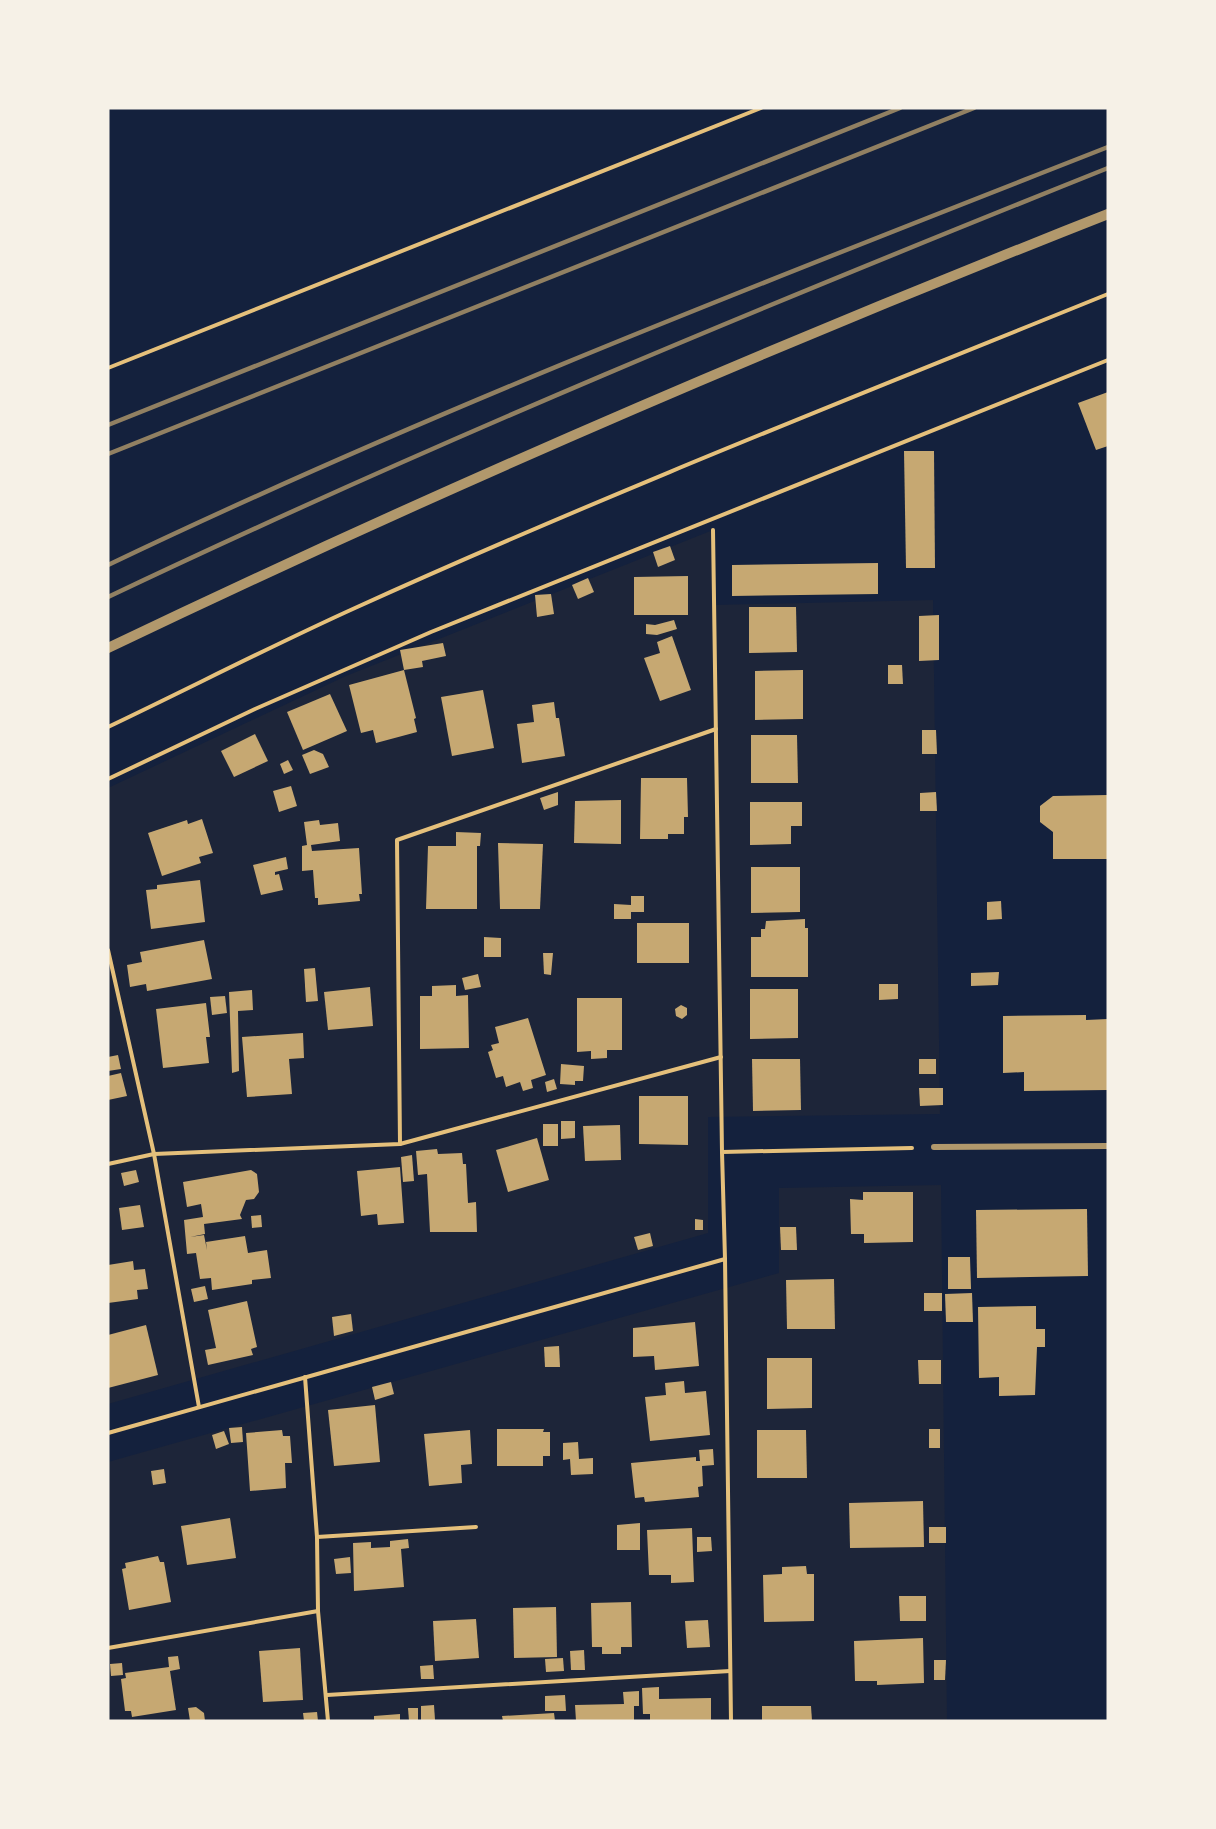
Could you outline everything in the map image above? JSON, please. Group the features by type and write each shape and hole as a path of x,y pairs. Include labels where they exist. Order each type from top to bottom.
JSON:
{"street":[{"path":"108,648 483,473 926,286 1108,214"},
{"path":"934,1147 1108,1146"}],"path":[{"path":"108,368 761,108"},
{"path":"108,728 353,609 506,542 695,461 1108,294"},
{"path":"108,779 255,709 431,632 1108,360"},
{"path":"713,530 731,1721"},
{"path":"400,1144 397,840 716,729"},
{"path":"108,951 154,1154 199,1407"},
{"path":"108,1164 154,1154 400,1144 721,1057"},
{"path":"722,1152 934,1147"},
{"path":"108,1433 725,1259"},
{"path":"305,1377 317,1537 318,1611 328,1721"},
{"path":"317,1537 476,1527"},
{"path":"108,1648 318,1611"},
{"path":"327,1695 730,1671"}],"shaded area":[{"path":"713,530 714,605 933,600 940,1114 708,1117 708,1233 108,1404 108,788 346,676"},
{"path":"941,1185 947,1721 108,1721 108,1462 779,1273 779,1188"}],"building":[{"path":"1108,392 1108,446 1096,450 1078,403"},
{"path":"904,451 934,451 935,568 906,568"},
{"path":"670,546 675,560 658,567 653,552"},
{"path":"878,563 878,594 732,596 732,565"},
{"path":"688,576 688,615 634,615 634,577"},
{"path":"588,578 594,592 578,599 572,585"},
{"path":"551,594 554,614 537,617 535,595"},
{"path":"749,607 796,607 797,652 749,653"},
{"path":"939,615 939,660 919,661 919,616"},
{"path":"674,620 677,629 657,635 646,634 646,624 655,625"},
{"path":"672,636 691,690 660,701 644,658 660,653 657,642"},
{"path":"443,643 446,656 422,661 423,667 404,670 400,650"},
{"path":"888,665 902,665 903,684 888,684"},
{"path":"404,670 416,718 414,719 417,732 376,743 373,730 361,733 349,685"},
{"path":"803,670 803,719 755,720 755,671"},
{"path":"483,690 494,748 452,756 441,697"},
{"path":"330,694 347,731 303,750 287,712"},
{"path":"554,702 565,756 522,763 517,724 534,722 532,705"},
{"path":"922,730 936,730 937,754 922,754"},
{"path":"255,734 268,761 234,777 221,751"},
{"path":"751,735 797,735 798,783 751,783"},
{"path":"314,750 323,754 329,767 310,774 302,755"},
{"path":"288,760 293,770 284,774 280,764"},
{"path":"641,778 687,778 688,817 684,817 684,834 668,834 668,839 640,839"},
{"path":"291,786 297,806 279,812 273,791"},
{"path":"558,792 558,805 544,810 540,798"},
{"path":"936,792 937,811 920,811 920,793"},
{"path":"1108,795 1108,859 1053,859 1053,832 1040,822 1040,806 1053,796"},
{"path":"621,800 621,844 574,843 575,801"},
{"path":"750,802 802,802 802,826 791,826 791,844 750,845"},
{"path":"202,819 213,853 199,857 201,863 162,876 148,833 187,820 188,824"},
{"path":"319,820 320,825 338,823 340,841 311,845 312,851 359,848 362,894 359,894 360,901 318,905 318,898 315,898 313,870 302,871 302,846 307,845 304,822"},
{"path":"456,832 481,833 480,846 477,846 477,909 426,909 428,846 456,846"},
{"path":"498,843 543,844 540,909 500,909"},
{"path":"286,857 288,869 275,872 275,875 279,874 283,890 261,895 253,865"},
{"path":"751,867 800,867 800,912 751,913"},
{"path":"200,880 205,922 151,929 146,890 157,889 157,885"},
{"path":"631,896 644,896 644,912 631,912 631,919 614,919 614,904 631,905"},
{"path":"1001,901 1002,919 987,920 987,902"},
{"path":"805,919 805,928 808,928 808,977 751,977 751,937 761,937 761,929 765,929 766,921"},
{"path":"637,923 689,923 689,963 637,963"},
{"path":"484,937 501,938 501,957 484,957"},
{"path":"204,940 212,979 147,991 146,984 130,987 127,965 142,962 140,952"},
{"path":"543,953 553,953 551,975 544,974"},
{"path":"315,968 318,1001 306,1002 304,969"},
{"path":"999,972 998,985 971,986 971,973"},
{"path":"478,974 481,987 465,990 462,978"},
{"path":"879,984 898,984 898,999 879,1000"},
{"path":"456,985 456,996 468,995 469,1048 420,1049 420,996 432,996 432,986"},
{"path":"370,987 373,1026 328,1030 324,992"},
{"path":"750,989 798,989 798,1038 750,1039"},
{"path":"252,990 253,1010 238,1011 239,1071 232,1073 229,992"},
{"path":"225,996 227,1013 212,1015 210,997"},
{"path":"577,998 622,998 622,1050 607,1050 607,1058 591,1059 591,1051 577,1052"},
{"path":"206,1003 210,1037 206,1037 209,1063 163,1068 156,1009"},
{"path":"681,1005 687,1008 687,1015 682,1019 676,1016 675,1009"},
{"path":"1086,1015 1086,1020 1108,1019 1108,1090 1024,1091 1024,1072 1003,1073 1003,1016"},
{"path":"528,1018 546,1075 531,1080 533,1088 523,1091 520,1082 506,1087 503,1076 496,1078 488,1052 493,1050 491,1045 499,1043 495,1027"},
{"path":"303,1033 304,1058 289,1059 292,1094 247,1097 242,1037"},
{"path":"118,1055 121,1069 108,1071 108,1057"},
{"path":"752,1059 800,1059 801,1110 753,1111"},
{"path":"919,1059 936,1059 936,1074 919,1074"},
{"path":"561,1064 584,1066 583,1081 575,1081 575,1085 560,1084"},
{"path":"121,1073 127,1096 108,1100 108,1076"},
{"path":"554,1079 557,1089 547,1092 545,1082"},
{"path":"919,1088 943,1088 943,1105 920,1106"},
{"path":"639,1096 688,1096 688,1145 639,1144"},
{"path":"561,1121 575,1121 575,1138 561,1139"},
{"path":"543,1124 558,1124 558,1146 543,1146"},
{"path":"620,1125 621,1160 585,1161 583,1126"},
{"path":"537,1138 549,1180 508,1192 496,1150"},
{"path":"437,1149 438,1154 462,1153 463,1164 466,1164 468,1203 476,1202 477,1232 430,1232 427,1174 418,1175 416,1151"},
{"path":"412,1155 414,1181 403,1182 401,1157"},
{"path":"400,1167 404,1223 378,1225 377,1214 361,1216 357,1171"},
{"path":"136,1170 139,1182 124,1186 121,1173"},
{"path":"251,1170 257,1174 259,1192 254,1199 246,1200 240,1215 242,1219 204,1224 205,1234 190,1237 204,1235 207,1250 206,1242 245,1236 248,1253 267,1250 271,1278 252,1280 252,1284 212,1290 211,1278 200,1279 196,1253 187,1254 184,1220 203,1217 201,1204 187,1207 183,1182"},
{"path":"863,1192 913,1192 913,1242 864,1243 864,1234 851,1234 850,1199 863,1200"},
{"path":"140,1205 144,1227 122,1230 119,1208"},
{"path":"1087,1209 1088,1276 977,1278 976,1210"},
{"path":"261,1215 262,1227 252,1228 251,1216"},
{"path":"695,1219 703,1220 703,1230 695,1230"},
{"path":"780,1227 796,1227 797,1250 781,1250"},
{"path":"650,1233 653,1246 638,1250 634,1237"},
{"path":"948,1257 970,1257 971,1289 948,1289"},
{"path":"133,1261 134,1270 145,1269 148,1289 137,1290 138,1299 108,1303 108,1265"},
{"path":"834,1279 835,1329 787,1329 786,1280"},
{"path":"205,1286 208,1299 194,1302 191,1289"},
{"path":"924,1293 942,1293 942,1311 924,1311"},
{"path":"972,1293 973,1322 946,1322 945,1294"},
{"path":"247,1301 257,1347 251,1349 253,1355 208,1365 205,1350 216,1348 208,1310"},
{"path":"1036,1306 1036,1329 1045,1329 1045,1347 1037,1347 1035,1395 999,1396 999,1377 979,1378 978,1307"},
{"path":"351,1314 353,1331 334,1336 332,1317"},
{"path":"695,1322 699,1366 655,1370 654,1356 633,1357 633,1328"},
{"path":"146,1325 158,1375 108,1388 108,1335"},
{"path":"559,1346 560,1367 545,1367 544,1347"},
{"path":"767,1358 812,1358 812,1408 767,1409"},
{"path":"918,1360 941,1360 941,1384 919,1384"},
{"path":"684,1381 685,1393 706,1391 710,1435 650,1441 645,1397 666,1395 665,1383"},
{"path":"391,1382 394,1394 375,1400 372,1387"},
{"path":"375,1405 380,1462 334,1466 328,1410"},
{"path":"242,1427 243,1442 231,1443 229,1428"},
{"path":"497,1429 544,1429 543,1432 550,1432 550,1456 543,1456 543,1466 497,1466"},
{"path":"929,1429 940,1429 940,1448 929,1448"},
{"path":"282,1430 283,1436 290,1436 292,1463 285,1463 286,1488 250,1491 246,1433"},
{"path":"470,1430 472,1464 461,1465 462,1483 429,1486 424,1434"},
{"path":"757,1430 806,1430 807,1478 757,1478"},
{"path":"224,1431 229,1444 216,1449 212,1435"},
{"path":"578,1442 579,1459 593,1458 593,1474 571,1475 570,1459 563,1460 563,1443"},
{"path":"713,1449 714,1465 702,1466 703,1486 698,1487 699,1497 645,1502 644,1497 635,1498 631,1463 696,1457 696,1461 700,1461 699,1450"},
{"path":"164,1469 166,1483 153,1485 151,1471"},
{"path":"923,1501 924,1547 850,1548 849,1503"},
{"path":"230,1518 236,1558 187,1565 181,1526"},
{"path":"640,1523 640,1550 617,1550 617,1525"},
{"path":"929,1527 946,1527 946,1543 929,1543"},
{"path":"692,1528 694,1582 671,1583 671,1575 649,1575 647,1530"},
{"path":"697,1537 711,1537 712,1551 697,1552"},
{"path":"408,1539 409,1548 401,1549 404,1587 354,1591 353,1543 371,1542 371,1548 390,1547 390,1541"},
{"path":"158,1556 160,1562 164,1562 171,1602 129,1610 122,1569 126,1568 125,1563"},
{"path":"350,1557 351,1573 336,1574 334,1559"},
{"path":"806,1566 807,1574 814,1574 814,1621 764,1622 763,1575 782,1574 782,1567"},
{"path":"899,1596 926,1596 926,1621 900,1621"},
{"path":"631,1602 632,1647 621,1647 621,1654 602,1654 602,1647 592,1647 591,1603"},
{"path":"556,1607 557,1657 514,1658 513,1608"},
{"path":"476,1619 479,1658 435,1661 433,1621"},
{"path":"708,1620 710,1647 687,1648 685,1621"},
{"path":"923,1638 924,1683 877,1685 877,1681 855,1681 854,1641"},
{"path":"300,1648 303,1700 263,1702 259,1651"},
{"path":"584,1650 585,1670 571,1670 570,1651"},
{"path":"178,1656 180,1669 170,1671 176,1710 132,1717 131,1711 125,1711 121,1679 126,1678 125,1673 169,1667 168,1657"},
{"path":"563,1658 564,1671 546,1672 545,1659"},
{"path":"934,1660 946,1660 945,1680 934,1680"},
{"path":"122,1663 123,1675 111,1676 110,1664"},
{"path":"433,1665 434,1679 421,1679 420,1666"},
{"path":"659,1687 659,1699 711,1698 711,1721 650,1721 650,1714 643,1714 642,1688"},
{"path":"639,1691 639,1706 634,1706 634,1721 576,1721 575,1705 624,1704 623,1692"},
{"path":"565,1695 566,1711 545,1711 545,1696"},
{"path":"434,1705 435,1720 421,1721 421,1706"},
{"path":"762,1706 811,1706 812,1721 762,1721"},
{"path":"196,1707 204,1713 205,1721 190,1721 188,1708"},
{"path":"408,1708 418,1708 418,1721 409,1721"},
{"path":"317,1712 318,1721 304,1721 303,1713"},
{"path":"554,1713 555,1721 503,1721 502,1716"},
{"path":"400,1714 400,1721 374,1721 374,1716"}],"railway":[{"path":"108,425 900,108"},
{"path":"108,454 974,108"},
{"path":"108,565 355,452 479,399 730,296 1108,147"},
{"path":"108,597 231,539 480,428 856,270 1108,168"}]}
